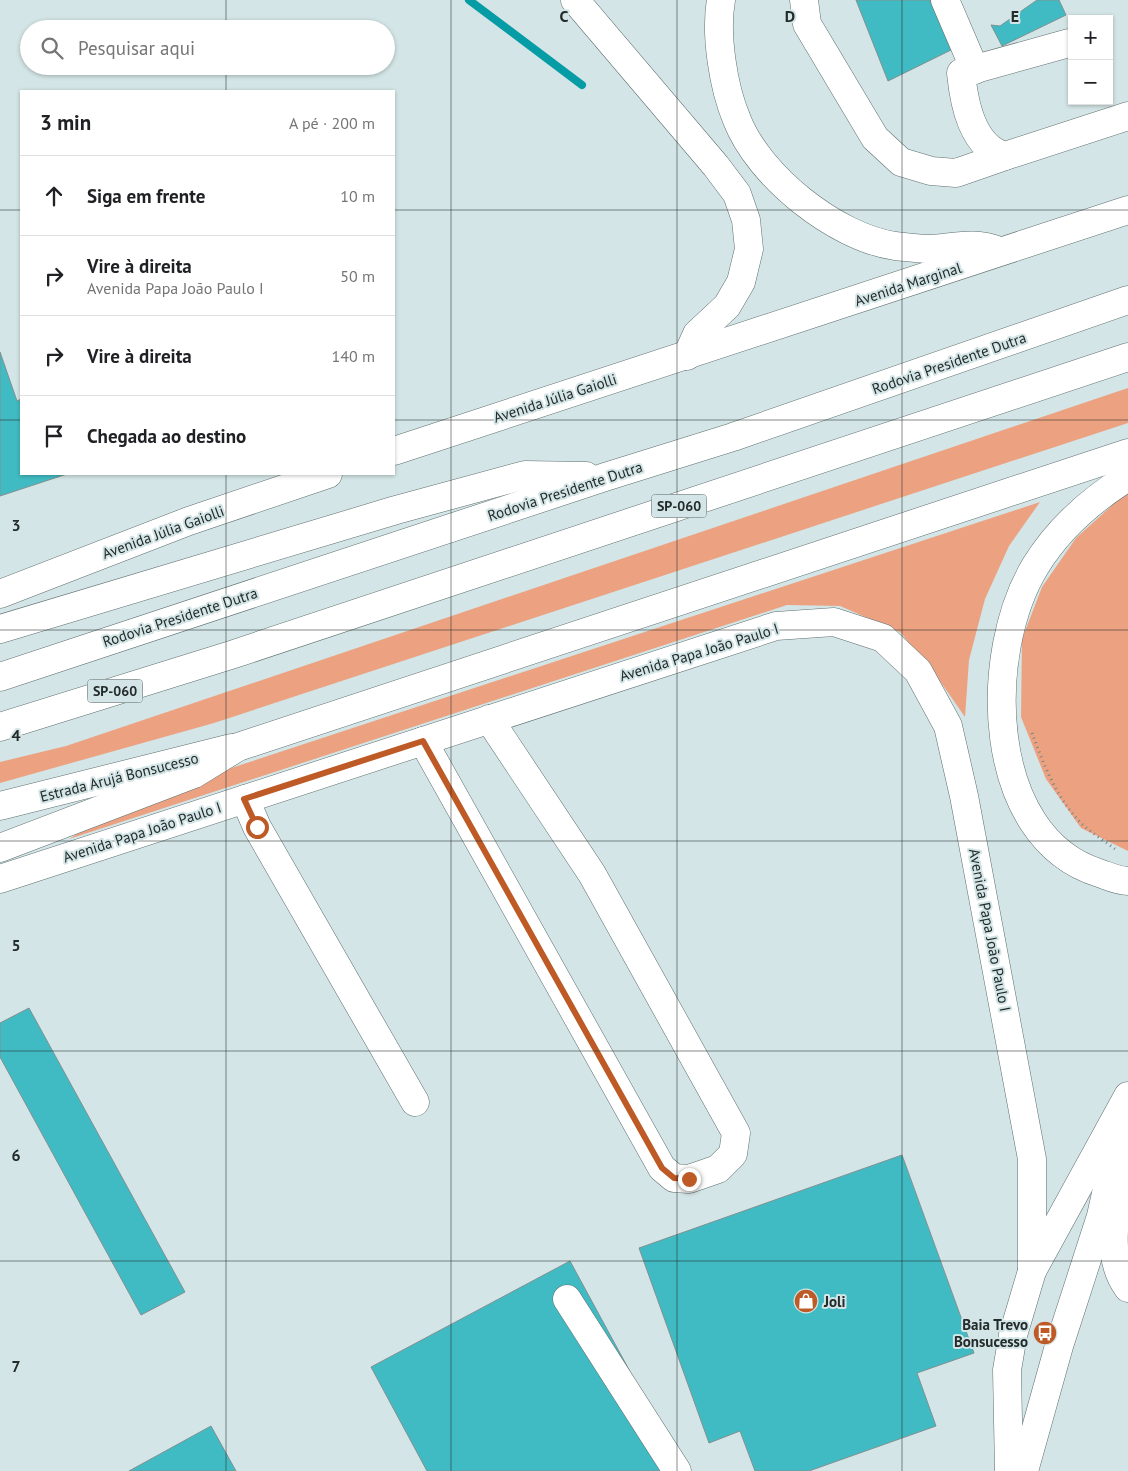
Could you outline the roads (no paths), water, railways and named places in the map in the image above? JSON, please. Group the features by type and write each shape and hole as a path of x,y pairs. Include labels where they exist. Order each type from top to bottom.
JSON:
{"main road":[{"path":"574,0 716,166 737,194 746,220 749,249 741,282 728,306 697,334 687,356"},
{"path":"721,0 718,18 722,63 737,120 752,146 776,178 803,201 836,224 871,239 894,246 928,249 982,244 1002,253"},
{"path":"804,0 807,24 875,138 901,162 931,172 956,173 1128,116"},
{"path":"945,0 975,70"},
{"path":"1005,156 992,152 978,137 963,88 961,73 1068,43"},
{"name":"Avenida Marginal","path":"687,356 1128,210"},
{"name":"Rodovia Presidente Dutra","path":"0,677 605,477 742,434 1128,300"},
{"name":"Avenida Júlia Gaiolli","path":"395,451 687,356"},
{"name":"SP-060","path":"0,727 231,655 1128,357"},
{"path":"0,848 194,774 238,747 1128,453"},
{"name":"Avenida Júlia Gaiolli","path":"0,594 189,521 325,475"},
{"path":"0,628 378,516 525,475 605,477"},
{"path":"1128,477 1098,495 1058,535 1035,567 1013,615 1003,656 1001,700 1005,741 1013,780 1030,819 1056,849 1083,868 1128,881"},
{"name":"Avenida Papa João Paulo I","path":"0,879 776,626 834,622 883,638 918,671 948,726 968,816 1032,1159 1032,1271"},
{"path":"423,741 662,1168 674,1178 689,1179 718,1169 733,1154 736,1133 592,874 488,719"},
{"name":"Estrada Arujá Bonsucesso","path":"0,806 238,747"},
{"path":"244,799 257,827 415,1102"},
{"path":"1009,1471 1007,1370 1013,1335 1032,1271 1128,1100"},
{"path":"1024,1471 1059,1346 1101,1216 1128,1100"},
{"path":"1128,1160 1116,1216 1114,1253 1128,1288"},
{"path":"567,1299 677,1471"}],"waterway":[{"path":"469,0 582,85"}],"place":[{"name":"Joli","path":"806,1301"},
{"name":"Baia Trevo Bonsucesso","path":"1045,1333"}]}
